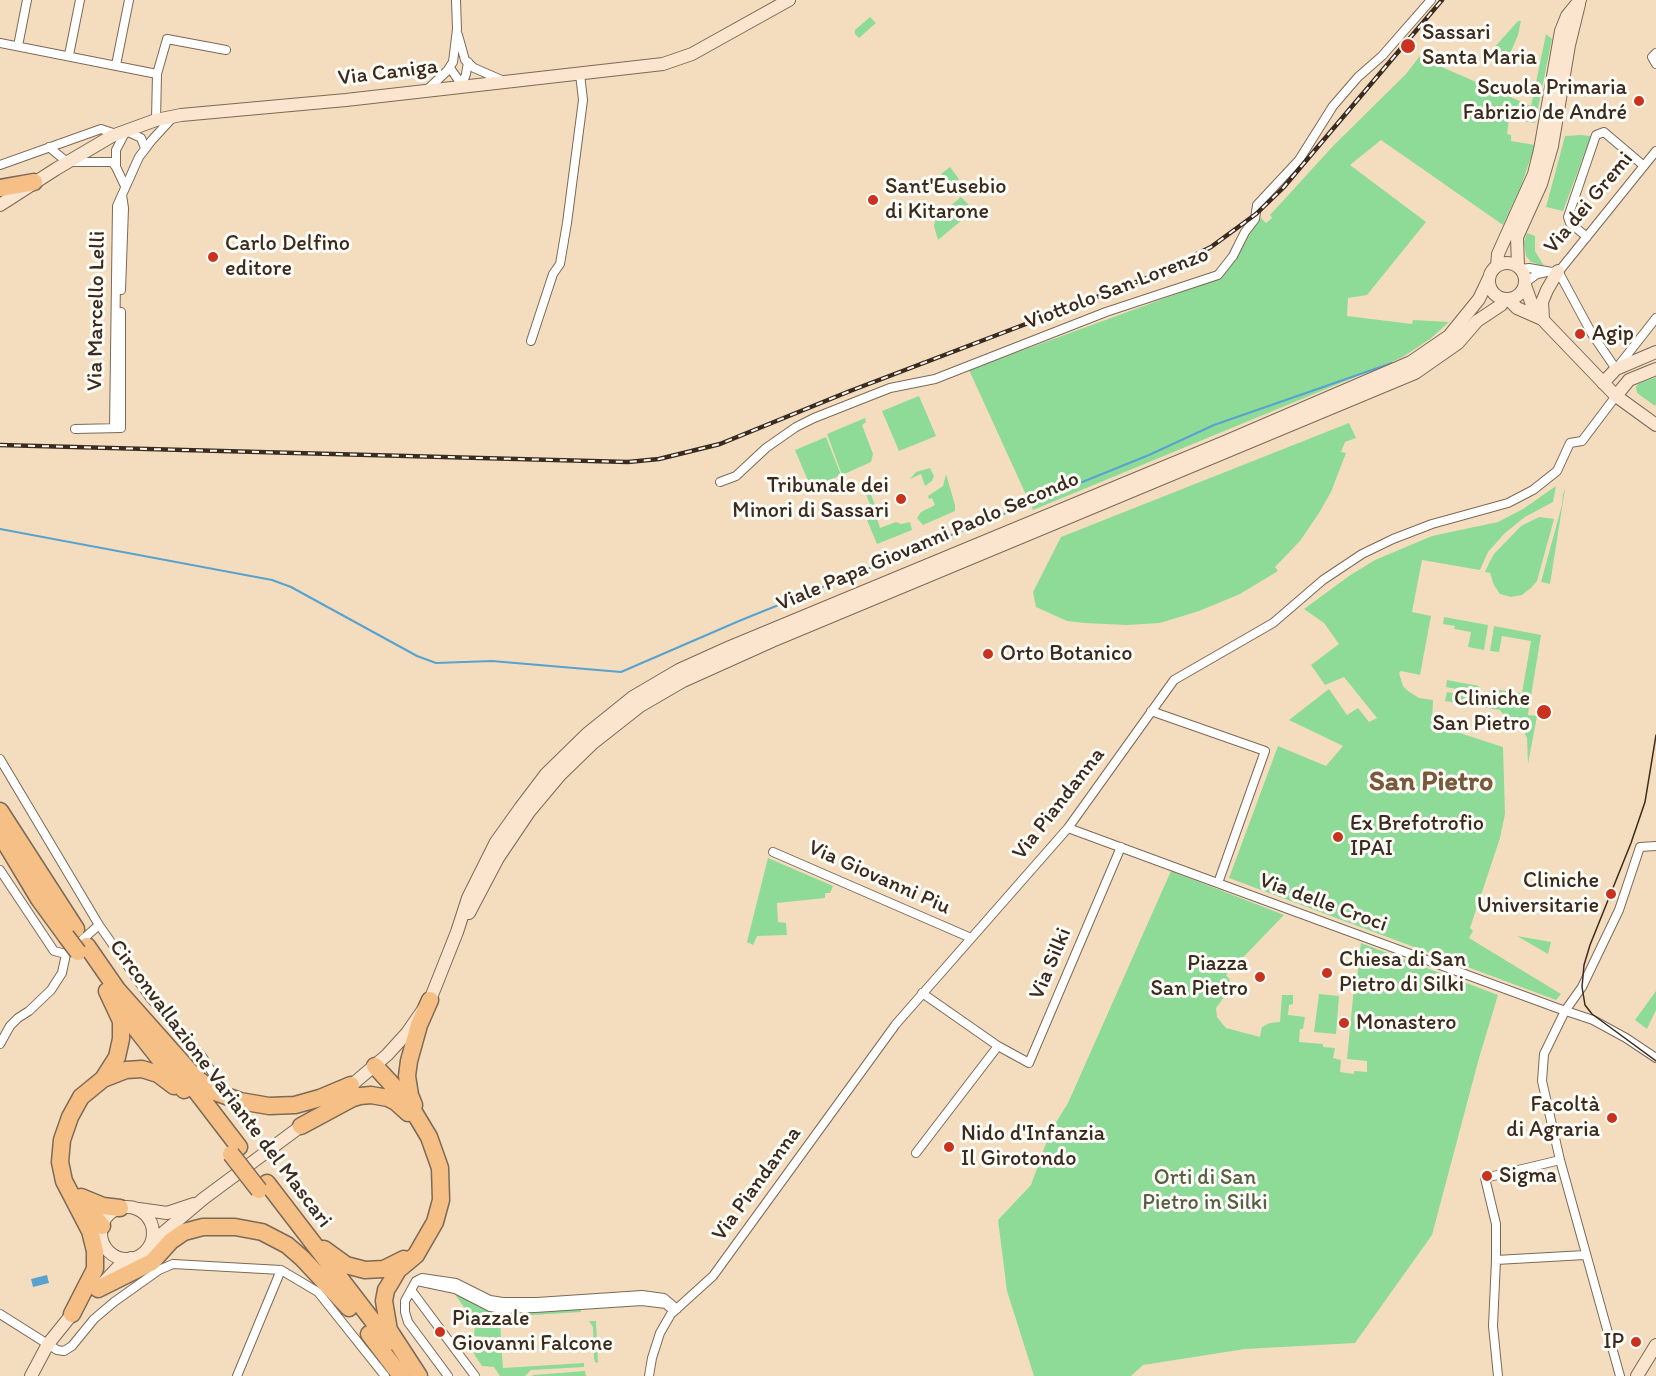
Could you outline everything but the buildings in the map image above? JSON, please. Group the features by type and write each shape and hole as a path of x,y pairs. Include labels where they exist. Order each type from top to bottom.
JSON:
{"highway":[{"path":"0,188 34,182"},
{"name":"Circonvallazione Variante del Mascari","path":"0,811 71,932 77,951 111,989 235,1150 401,1376"},
{"name":"Circonvallazione Variante del Mascari","path":"0,834 39,899 71,932"},
{"path":"103,1079 117,1057 121,1039 121,1021 111,989"},
{"path":"111,989 194,1076 215,1092 240,1101 269,1106 295,1105 320,1098 351,1085"},
{"name":"Circonvallazione Variante del Mascari","path":"111,989 198,1108 235,1150"},
{"path":"422,1126 410,1095 407,1076 412,1047 430,1000"},
{"path":"375,1066 408,1102 429,1137 439,1162 442,1190 435,1222 416,1255 398,1270 386,1290 384,1301 389,1330 417,1376"},
{"path":"72,1314 94,1269 95,1251 90,1231 64,1181 60,1162 62,1140 81,1097 103,1079 126,1070 142,1069 165,1079 198,1108"},
{"path":"301,1126 353,1098 371,1095 396,1102 422,1126"},
{"path":"60,1162 75,1193 102,1234"},
{"path":"263,1187 328,1253 346,1265 365,1270 384,1269 421,1246"},
{"name":"Circonvallazione Variante del Mascari","path":"263,1187 417,1376"},
{"path":"75,1193 103,1206 128,1208"},
{"path":"93,1292 152,1262 171,1241 184,1232 210,1226 235,1227 262,1232 287,1245 303,1258 349,1308"}],"main road":[{"name":"Via Caniga","path":"0,205 67,162 122,132 156,120 175,116 346,100 462,85 663,64 692,54 789,0"},
{"path":"1575,2 1552,146 1541,184 1517,237 1516,249 1531,302 1543,320 1616,396 1654,420"},
{"path":"1543,320 1494,294 1489,278 1497,266 1498,254 1534,174 1561,31 1575,2"},
{"path":"1497,266 1508,263 1521,265"},
{"path":"1543,320 1542,302 1552,272"},
{"name":"Viale Papa Giovanni Paolo Secondo","path":"151,1243 203,1199 301,1126 375,1066 398,1044 430,1000 468,897 496,842 546,774 587,734 633,697 679,670 730,647 1227,441 1411,362 1449,336 1479,299 1489,278"},
{"path":"1510,302 1519,295 1525,283"},
{"name":"Viale Papa Giovanni Paolo Secondo","path":"457,932 498,858 535,805 560,775 593,743 640,706 683,681 772,641 1415,373 1451,349 1477,321 1501,305 1510,302"},
{"path":"1603,383 1616,369 1656,352"},
{"path":"1616,396 1629,380 1656,369"},
{"name":"Viale Papa Giovanni Paolo Secondo","path":"128,1208 166,1213 186,1208 203,1199"},
{"path":"31,1376 48,1344 72,1314 120,1265 143,1253 151,1243 152,1225 146,1215 128,1208 107,1216 102,1234 100,1272 93,1292"},
{"path":"102,1234 108,1250 116,1256 131,1258"},
{"path":"1637,1376 1656,1345"}],"street":[{"path":"18,46 27,0"},
{"path":"69,55 80,0"},
{"path":"116,65 129,0"},
{"path":"428,89 450,68 453,62 457,29 456,0"},
{"name":"Viottolo San Lorenzo","path":"720,482 736,476 781,437 814,418 890,388 935,379 1106,312 1218,275 1233,256 1245,232 1255,219 1257,205 1306,150 1333,106 1358,77 1383,56 1431,0"},
{"path":"457,29 465,60 474,68 505,81"},
{"path":"156,120 157,74 167,39 226,50"},
{"path":"0,43 157,74"},
{"path":"1656,53 1652,57 1656,64"},
{"path":"462,85 468,62"},
{"path":"450,68 462,85"},
{"path":"531,341 553,274 560,264 583,100 580,74"},
{"name":"Via Marcello Lelli","path":"75,429 117,428 124,208 122,195 146,148 175,116"},
{"path":"0,165 101,129 141,138 146,148"},
{"path":"116,167 116,150 122,132"},
{"path":"1587,237 1570,223 1568,218 1596,135 1604,132 1644,166"},
{"path":"49,147 67,162 112,162 125,186"},
{"name":"Via dei Gremi","path":"1525,283 1552,272 1587,237 1656,150"},
{"name":"Via dei Gremi","path":"1521,265 1552,272"},
{"path":"1552,272 1616,369 1656,318"},
{"name":"Via Piandanna","path":"649,1376 660,1333 675,1310 713,1276 896,1024 1068,828 1174,680 1274,623 1323,580 1362,554 1432,524 1508,503 1533,490 1557,471 1570,443 1582,441 1616,396"},
{"path":"1151,711 1265,751 1218,883"},
{"path":"0,759 99,925 150,998 201,1055 217,1080"},
{"name":"Via delle Croci","path":"1068,828 1606,1026 1656,1058"},
{"path":"1620,1376 1585,1255 1542,1081 1544,1054 1565,1011 1582,987 1620,909 1640,847 1656,846"},
{"name":"Via Silki","path":"922,993 998,1046 1029,1063 1121,847"},
{"name":"Via Giovanni Piu","path":"773,852 971,938"},
{"path":"0,870 54,951 77,951"},
{"path":"0,1044 10,1026 51,990 77,951 99,925"},
{"path":"916,1153 998,1046"},
{"path":"1498,1376 1493,1326 1496,1224 1485,1178 1560,1160"},
{"path":"1496,1260 1585,1255"},
{"path":"0,1314 57,1350 64,1351 72,1346 94,1319 114,1302 159,1270 173,1264 281,1270 318,1292 385,1376"},
{"path":"237,1376 281,1270"},
{"path":"448,1376 408,1322 405,1301 416,1281 455,1289 490,1307 535,1308 642,1301 666,1304 675,1310"},
{"path":"411,1290 475,1376"}],"green space":[{"path":"870,17 876,23 859,38 855,30"},
{"path":"1518,21 1521,21 1518,35 1510,54 1501,63 1494,57 1492,50"},
{"path":"1546,34 1552,39 1535,123 1509,119 1507,134 1511,135 1511,141 1535,145 1521,186 1503,225 1381,140 1350,165 1426,222 1367,295 1348,298 1347,316 1412,324 1413,320 1449,322 1430,339 1401,358 1033,510 969,370 1220,278 1245,232 1261,218 1266,223 1272,218 1270,215 1334,145 1406,74 1419,57 1531,106"},
{"path":"1565,136 1591,136 1563,211 1546,207"},
{"path":"950,167 959,179 950,186 941,174"},
{"path":"961,197 974,210 938,240 934,226 935,219"},
{"path":"1527,233 1535,236 1535,251 1544,266 1531,262 1526,256 1524,242"},
{"path":"1656,377 1655,406 1637,393 1636,387"},
{"path":"919,396 936,436 899,451 882,411"},
{"path":"865,418 866,422 862,425 873,454 871,462 842,475 827,434"},
{"path":"1349,423 1356,438 1345,442 1341,452 1346,453 1331,492 1319,513 1300,541 1275,567 1278,571 1240,594 1199,611 1160,623 1127,625 1067,621 1036,607 1033,592 1061,537"},
{"path":"826,437 841,475 811,488 795,450"},
{"path":"930,468 934,476 932,481 925,486 921,474 910,479 916,472"},
{"path":"946,474 955,511 923,525 917,518 921,512 935,505 932,498 929,499 928,496 943,486"},
{"path":"881,485 887,488 871,495 875,505 870,504 865,492"},
{"path":"1556,486 1553,502 1525,517 1505,533 1488,552 1480,570 1422,560 1412,612 1431,616 1420,675 1401,671 1399,673 1403,686 1408,691 1419,698 1433,700 1432,724 1503,747 1505,814 1500,838 1470,928 1473,931 1469,938 1561,994 1556,1000 1229,878 1278,746 1326,766 1343,746 1289,720 1329,689 1347,715 1358,708 1369,722 1377,718 1344,677 1325,685 1311,665 1339,644 1324,623 1304,609 1375,560 1432,536 1498,522 1523,509"},
{"path":"1565,489 1550,584 1541,582"},
{"path":"865,510 878,516 880,528 896,522 901,524 910,522 912,530 877,544 864,513"},
{"path":"1539,517 1554,519 1537,581 1522,595 1511,597 1500,594 1490,573 1485,572 1490,561 1521,526"},
{"path":"1444,617 1488,625 1484,650 1468,647 1471,632 1443,624"},
{"path":"1494,626 1541,635 1530,702 1499,696 1499,690 1522,693 1531,641 1502,636 1499,652 1490,651"},
{"path":"1447,680 1479,686 1478,693 1446,687"},
{"path":"1447,692 1529,706 1528,715 1537,716 1528,764 1527,738 1523,730 1504,716 1500,710 1445,701"},
{"path":"768,858 833,886 830,893 825,893 825,898 777,903 778,922 786,923 787,935 757,936 753,945 747,942"},
{"name":"Orti di San Pietro in Silki","path":"1171,871 1284,915 1226,975 1233,985 1216,1008 1217,1017 1226,1028 1260,1037 1262,1027 1280,1022 1282,995 1293,995 1293,1004 1289,1005 1288,1015 1305,1017 1303,1029 1300,1029 1299,1042 1323,1044 1323,1047 1335,1048 1333,1058 1341,1060 1340,1072 1354,1074 1354,1071 1367,1072 1367,1061 1347,1059 1355,977 1357,977 1361,943 1498,995 1432,1235 1355,1343 1245,1349 1143,1365 1131,1376 1034,1376 1007,1291 998,1220 1031,1185 1050,1132 1068,1103"},
{"path":"1517,936 1551,942 1548,954"},
{"path":"1656,991 1656,1010 1647,1029 1635,1020"},
{"path":"1319,994 1339,996 1336,1034 1314,1032"},
{"path":"454,1293 581,1307 581,1312 500,1317 501,1338 474,1336 475,1323"},
{"path":"589,1321 596,1321 598,1363 594,1358 593,1327"},
{"path":"474,1341 501,1342 503,1368 584,1363 584,1367 531,1370 525,1376 500,1376 494,1367 482,1366 474,1354"},
{"path":"585,1371 586,1376 531,1376 534,1375"}],"water":[{"path":"47,1275 49,1283 33,1287 31,1279"}],"waterway":[{"path":"0,529 272,580 291,587 417,656 436,663 492,661 621,672 739,621 1149,455 1214,425 1392,363"}],"tram line":[{"path":"1656,735 1645,802 1590,945 1584,965 1582,987 1585,1005 1592,1014 1656,1061"}],"railway":[{"path":"0,445 628,462 659,459 720,444 850,391 1157,274 1211,247 1256,214 1283,188 1442,0"}],"place":[{"name":"Sassari Santa Maria","path":"1408,46"},
{"name":"Scuola Primaria Fabrizio de André","path":"1639,101"},
{"name":"Sant'Eusebio di Kitarone","path":"873,200"},
{"name":"Carlo Delfino editore","path":"213,257"},
{"name":"Agip","path":"1580,334"},
{"name":"Tribunale dei Minori di Sassari","path":"901,499"},
{"name":"Orto Botanico","path":"988,654"},
{"name":"Cliniche San Pietro","path":"1544,712"},
{"name":"Ex Brefotrofio IPAI","path":"1338,837"},
{"name":"Cliniche Universitarie","path":"1611,894"},
{"name":"Chiesa di San Pietro di Silki","path":"1327,973"},
{"name":"Piazza San Pietro","path":"1260,977"},
{"name":"Monastero","path":"1344,1023"},
{"name":"Facoltà di Agraria","path":"1612,1118"},
{"name":"Nido d'Infanzia Il Girotondo","path":"949,1147"},
{"name":"Sigma","path":"1487,1176"},
{"name":"Piazzale Giovanni Falcone","path":"440,1332"},
{"name":"IP","path":"1636,1342"}],"district":[{"name":"San Pietro","path":"1431,783"}]}
